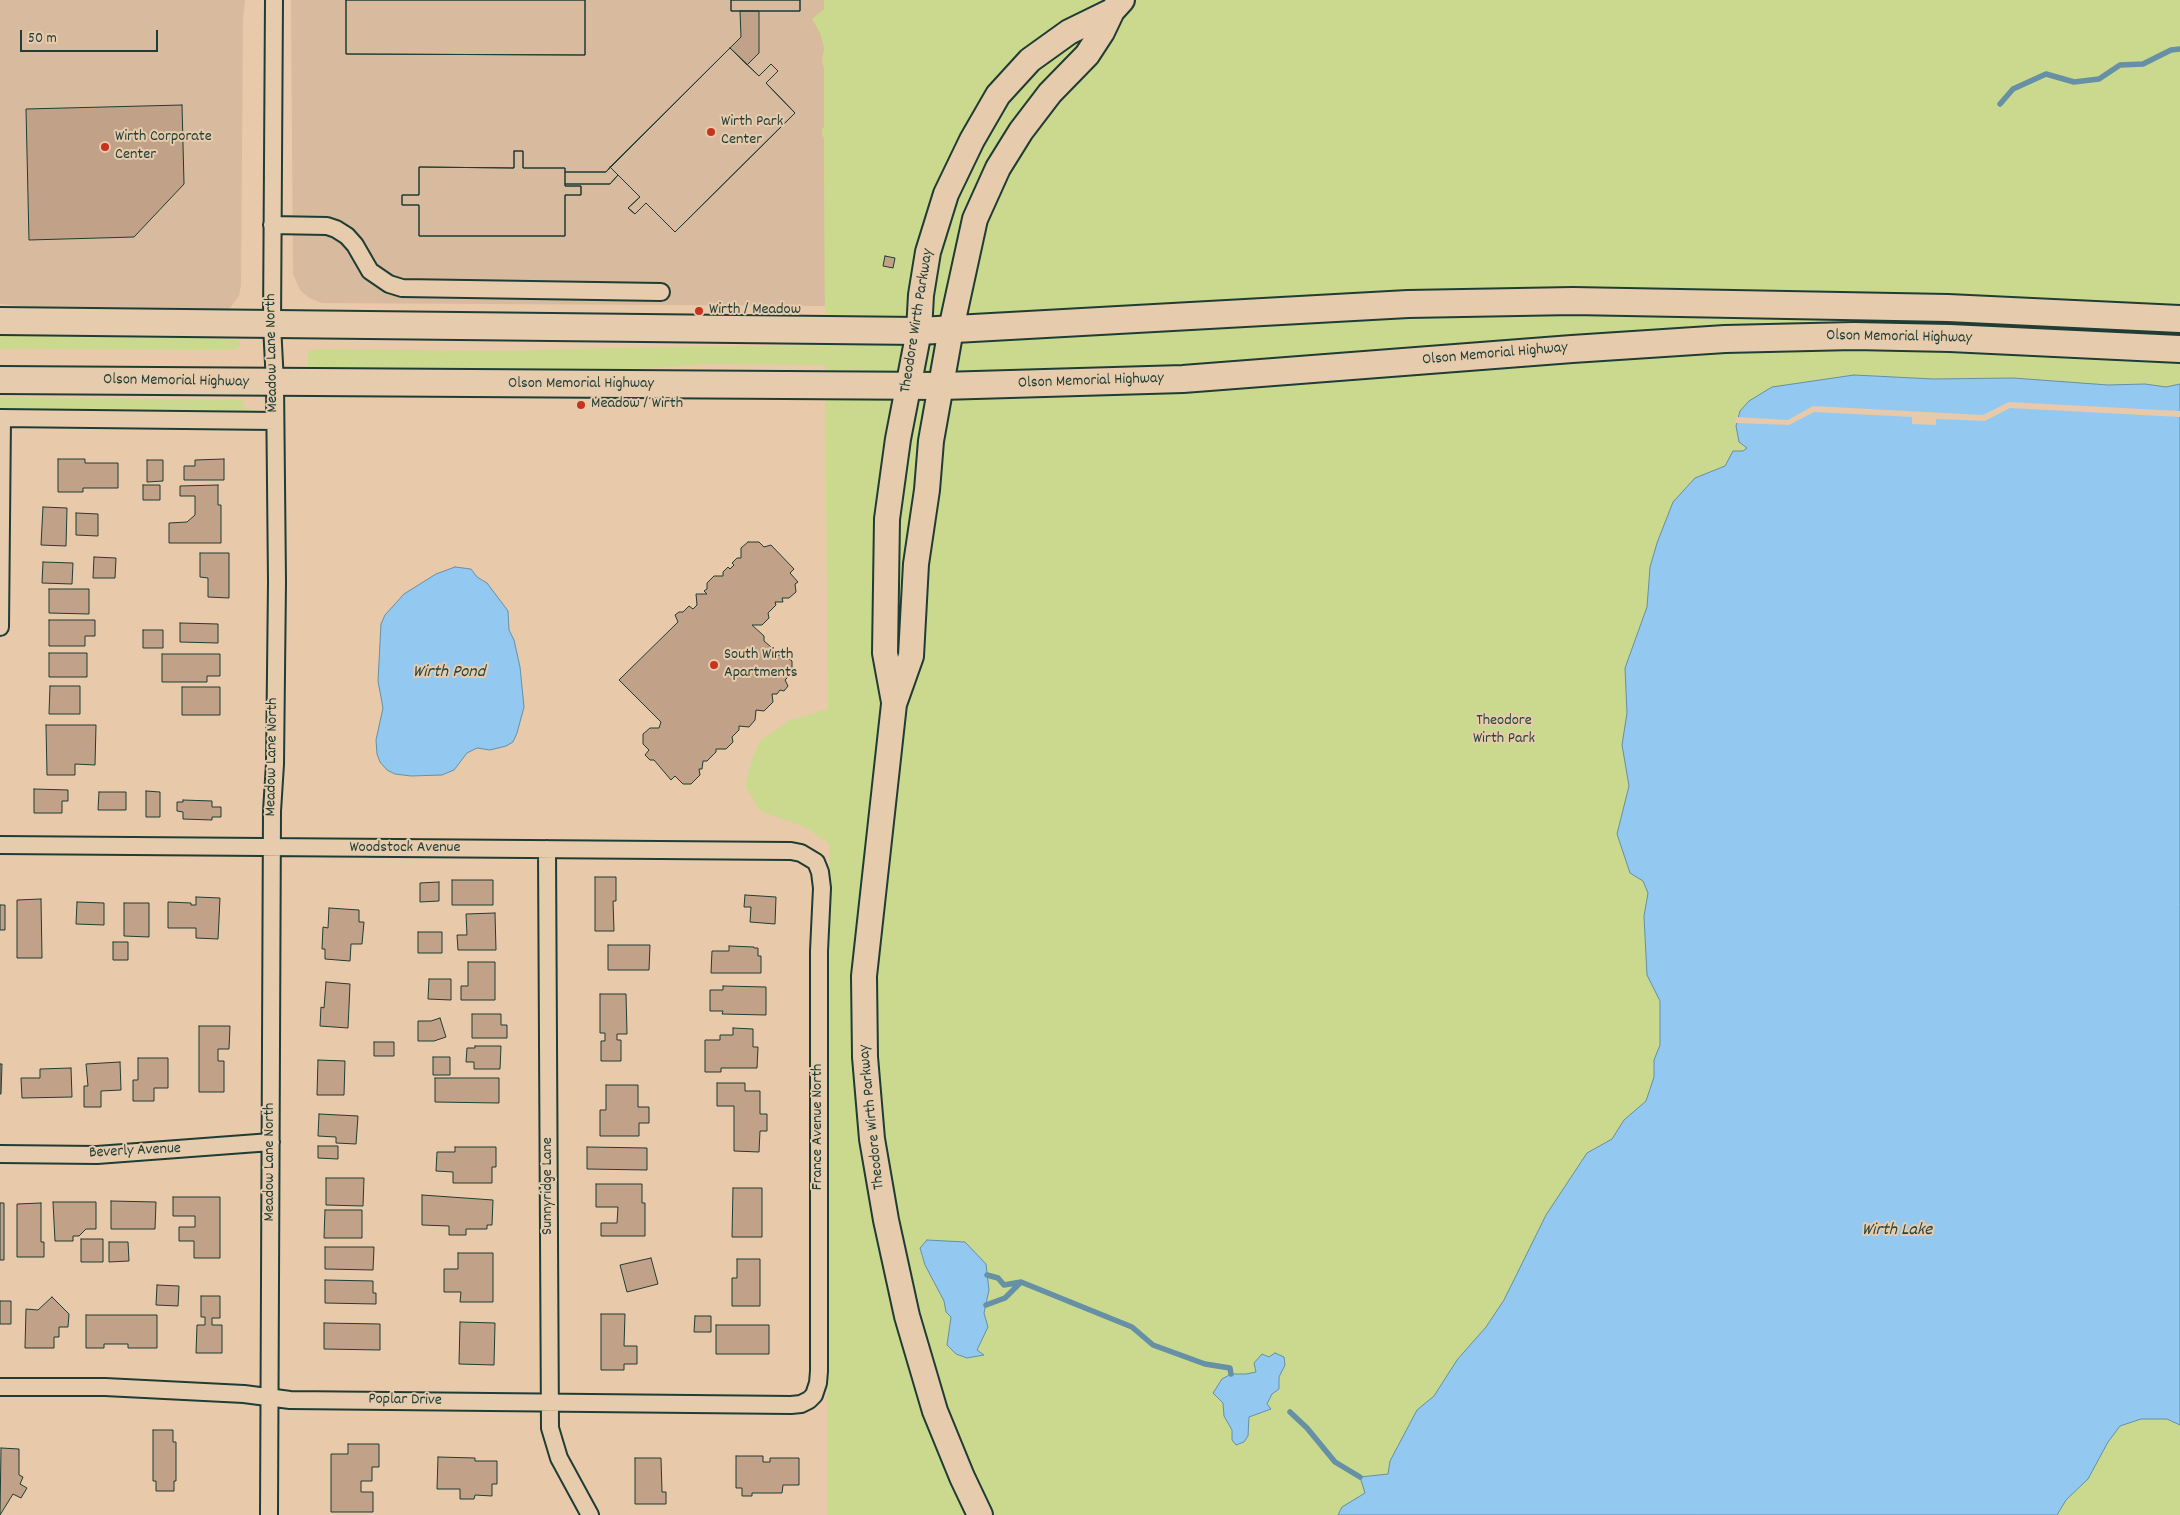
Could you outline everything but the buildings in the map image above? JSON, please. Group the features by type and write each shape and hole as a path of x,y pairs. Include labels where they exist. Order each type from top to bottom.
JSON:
{"main road":[{"name":"Olson Memorial Highway","path":"0,321 919,331 1408,304 1573,301 1948,308 2180,319"},
{"name":"Olson Memorial Highway","path":"0,380 941,386 1183,379 1726,339 1854,336 1950,338 2180,348"}],"street":[{"name":"Meadow Lane North","path":"269,1515 272,848 275,764 276,582 275,383 272,325 274,0"},
{"name":"Theodore Wirth Parkway","path":"980,1515 962,1478 935,1411 907,1316 886,1220 872,1139 866,1058 864,976 894,704 911,656 916,564 927,490 931,441 950,329 975,219 998,168 1021,131 1050,93 1087,55 1117,5"},
{"name":"Theodore Wirth Parkway","path":"894,704 885,654 887,520 898,440 919,331 920,295 928,252 946,194 972,140 998,95 1030,60 1069,32 1117,5"},
{"path":"272,225 327,226 336,229 348,236 355,244 370,271 389,284 402,288 661,292"},
{"path":"0,626 1,418 275,421"},
{"name":"Woodstock Avenue","path":"0,845 791,852 809,857"},
{"name":"Sunnyridge Lane","path":"547,849 550,1428 553,1443 590,1515"},
{"name":"France Avenue North","path":"809,857 816,862 820,872 822,888 819,971 819,1371 816,1389 809,1400"},
{"name":"Beverly Avenue","path":"0,1154 97,1155 271,1142"},
{"name":"Poplar Drive","path":"0,1387 105,1387 270,1397 290,1400 791,1405 801,1404 809,1400"}],"shaded area":[{"path":"0,0 245,0 243,20 241,285 239,296 230,308 225,310 69,311 0,304"},
{"path":"291,0 824,0 825,306 322,303 309,298 300,290 293,274"}],"green space":[{"name":"Theodore Wirth Park","path":"824,0 2180,0 2180,1515 827,1515 830,844 805,827 760,811 745,785 751,762 760,741 788,721 828,709 825,365 708,364 594,372 308,368 308,351 322,349 499,351 700,346 825,346 824,139 822,134 822,128 824,128 824,68 822,62 824,47 820,33 812,19 824,9"},
{"path":"0,335 198,338 239,340 240,344 238,349 228,350 0,349"},
{"path":"0,397 236,400 244,401 244,409 258,410 252,413 0,410"}],"water":[{"name":"Wirth Lake","path":"1854,375 1933,379 2013,378 2108,385 2145,384 2166,387 2180,384 2180,1425 2167,1419 2141,1419 2120,1426 2108,1442 2088,1479 2066,1500 2057,1515 1338,1515 1342,1507 1365,1493 1360,1477 1388,1474 1390,1461 1417,1410 1434,1396 1457,1360 1486,1327 1504,1300 1546,1215 1587,1153 1612,1139 1624,1120 1646,1101 1654,1077 1654,1060 1660,1045 1660,1001 1647,975 1644,916 1648,893 1643,881 1630,873 1617,834 1629,786 1622,745 1627,713 1625,668 1647,607 1650,567 1673,502 1695,478 1725,466 1733,451 1743,451 1747,448 1739,442 1736,426 1740,411 1749,401 1772,387"},
{"name":"Wirth Pond","path":"455,567 471,569 477,577 487,583 508,611 509,630 514,640 520,667 524,707 517,733 513,742 506,746 490,750 477,748 467,753 454,770 442,775 411,776 395,774 387,770 380,762 377,754 376,740 383,708 378,681 381,624 385,615 404,594 436,574"},
{"path":"927,1240 965,1242 986,1264 989,1290 984,1313 988,1327 977,1350 984,1355 967,1358 956,1354 947,1345 951,1317 946,1312 944,1301 925,1265 920,1248"},
{"path":"1275,1353 1284,1357 1285,1365 1279,1377 1279,1389 1272,1394 1267,1404 1271,1409 1249,1417 1248,1436 1244,1442 1236,1445 1232,1440 1232,1430 1224,1416 1223,1403 1213,1393 1222,1379 1231,1374 1256,1372 1254,1363 1262,1354 1269,1357"}],"pier":[{"path":"2009,402 2180,411 2180,417 2010,408 1985,421 1936,419 1936,425 1912,424 1912,417 1814,412 1789,425 1734,423 1736,417 1788,420 1813,406 1983,415"}],"waterway":[{"path":"2000,104 2013,89 2046,74 2074,82 2099,79 2120,65 2143,64 2171,50 2180,49"},
{"path":"987,1275 998,1278 1004,1285 1021,1282"},
{"path":"986,1305 1005,1298 1021,1282 1132,1327 1153,1345 1205,1364 1230,1368 1231,1374"},
{"path":"1290,1412 1307,1428 1335,1462 1360,1477"}],"place":[{"name":"Wirth Park Center","path":"711,132"},
{"name":"Wirth Corporate Center","path":"105,147"},
{"name":"Wirth / Meadow","path":"699,311"},
{"name":"Meadow / Wirth","path":"581,405"},
{"name":"South Wirth Apartments","path":"714,665"}]}
